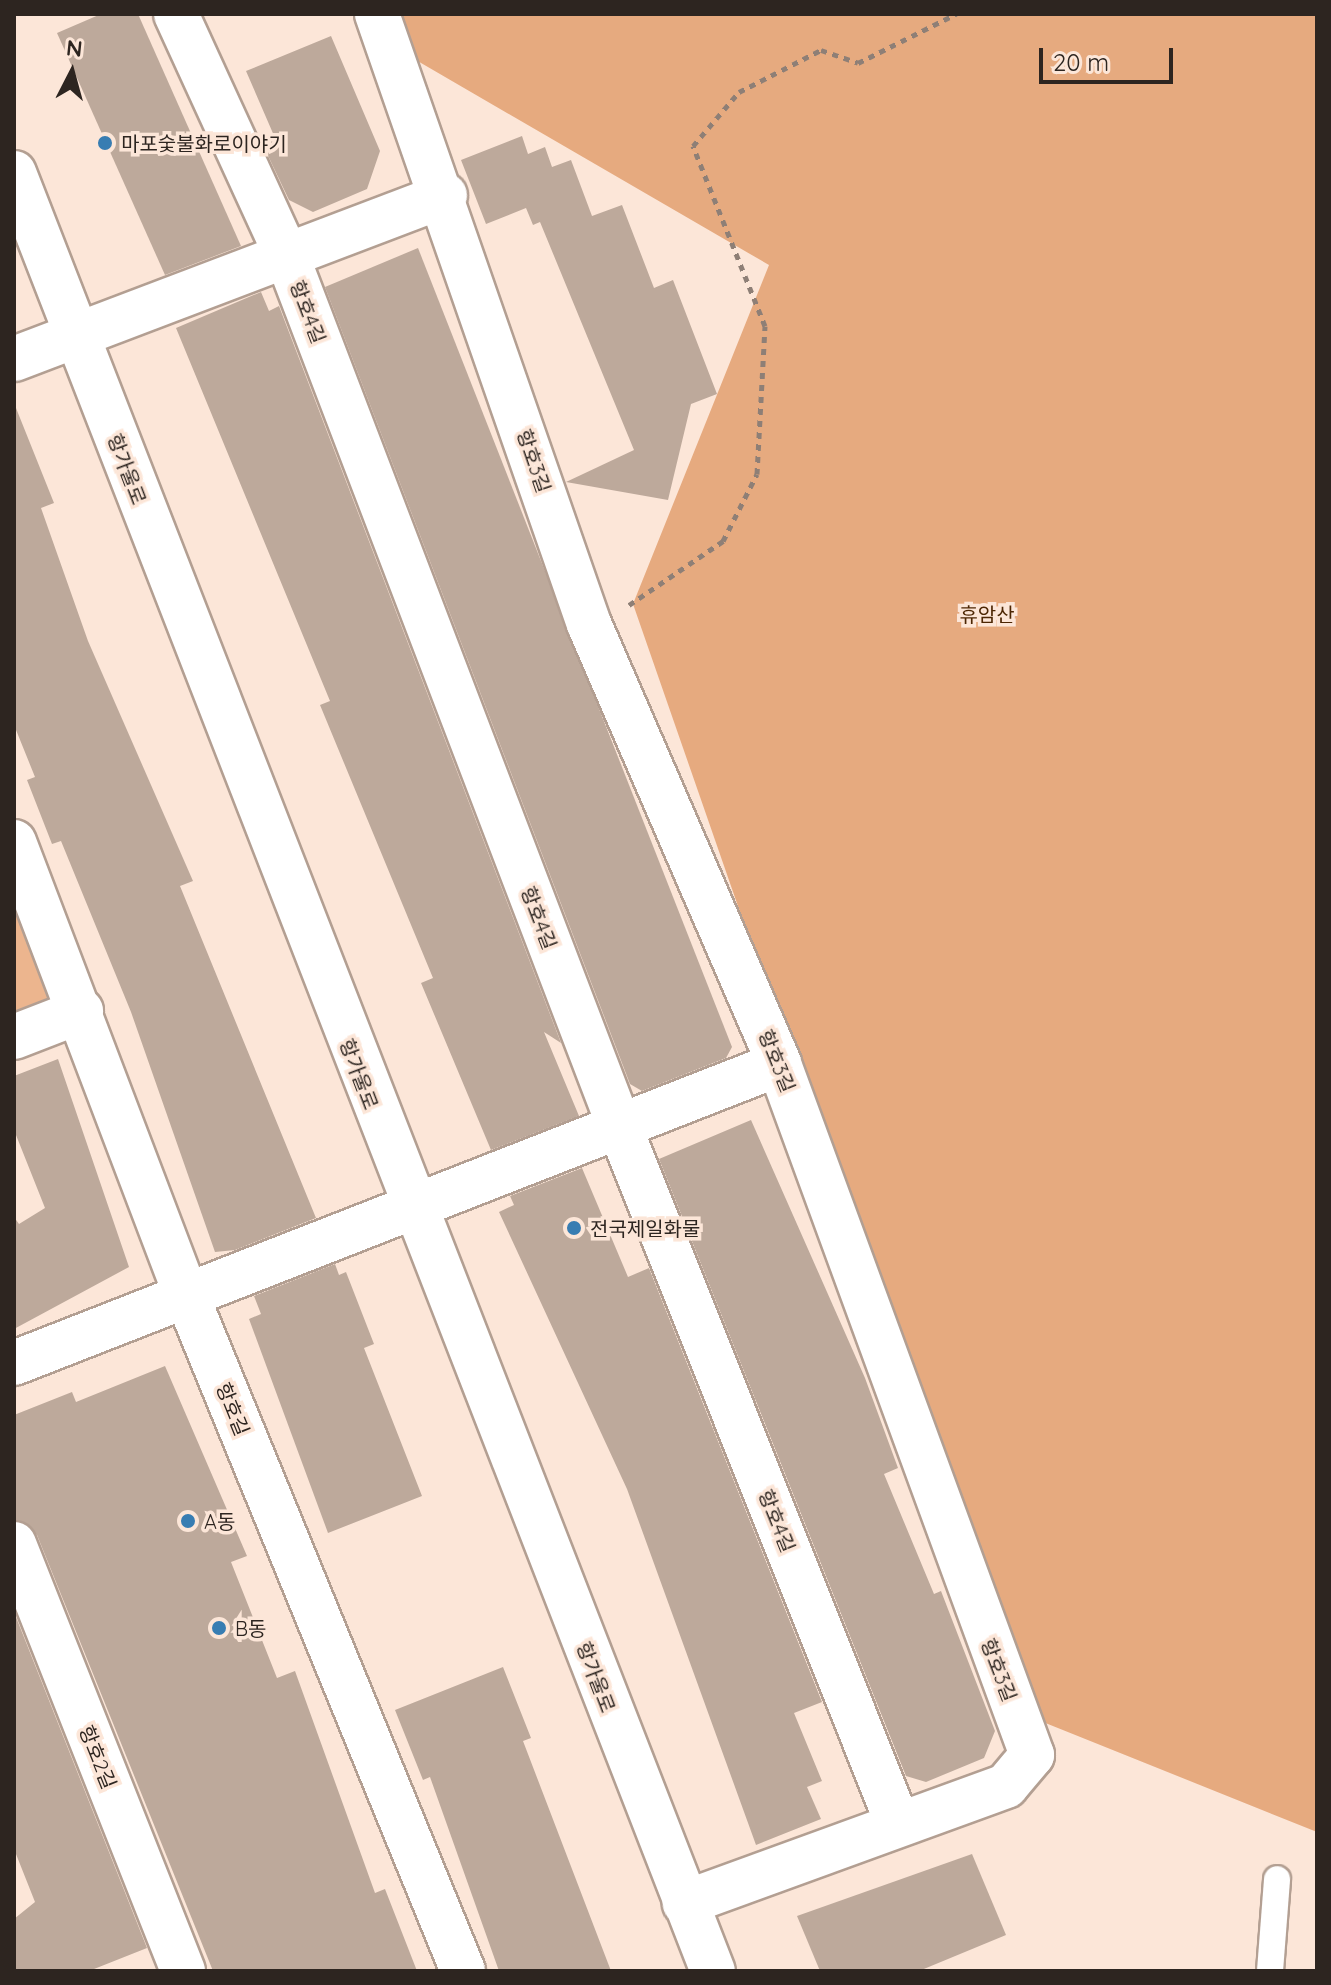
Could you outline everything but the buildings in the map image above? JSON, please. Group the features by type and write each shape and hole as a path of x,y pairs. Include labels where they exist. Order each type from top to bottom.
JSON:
{"street":[{"name":"항호4길","path":"176,14 288,259 620,1128 898,1824"},
{"name":"항호3길","path":"377,14 445,195 589,624 779,1064 1032,1755 1006,1786 685,1903"},
{"name":"항가울로","path":"14,173 412,1212 713,1971"},
{"path":"14,359 75,334 288,259 445,195"},
{"name":"항호길","path":"14,842 81,1011 188,1299 463,1971"},
{"path":"14,1037 81,1011"},
{"path":"14,1363 412,1212 779,1064"},
{"name":"항호2길","path":"14,1544 183,1971"}],"lane":[{"path":"1270,1971 1277,1879"}],"path":[{"path":"589,624 723,541 757,474 765,326 693,146 739,92 821,50 858,63 956,14"}],"shaded area":[{"path":"14,909 50,1004 14,1017"}],"green space":[{"name":"휴암산","path":"394,14 1317,14 1317,1832 1018,1712 633,604 769,265 409,56"}],"place":[{"name":"마포숯불화로이야기","path":"105,143"},
{"name":"전국제일화물","path":"574,1228"},
{"name":"A동","path":"188,1521"},
{"name":"B동","path":"219,1628"}]}
